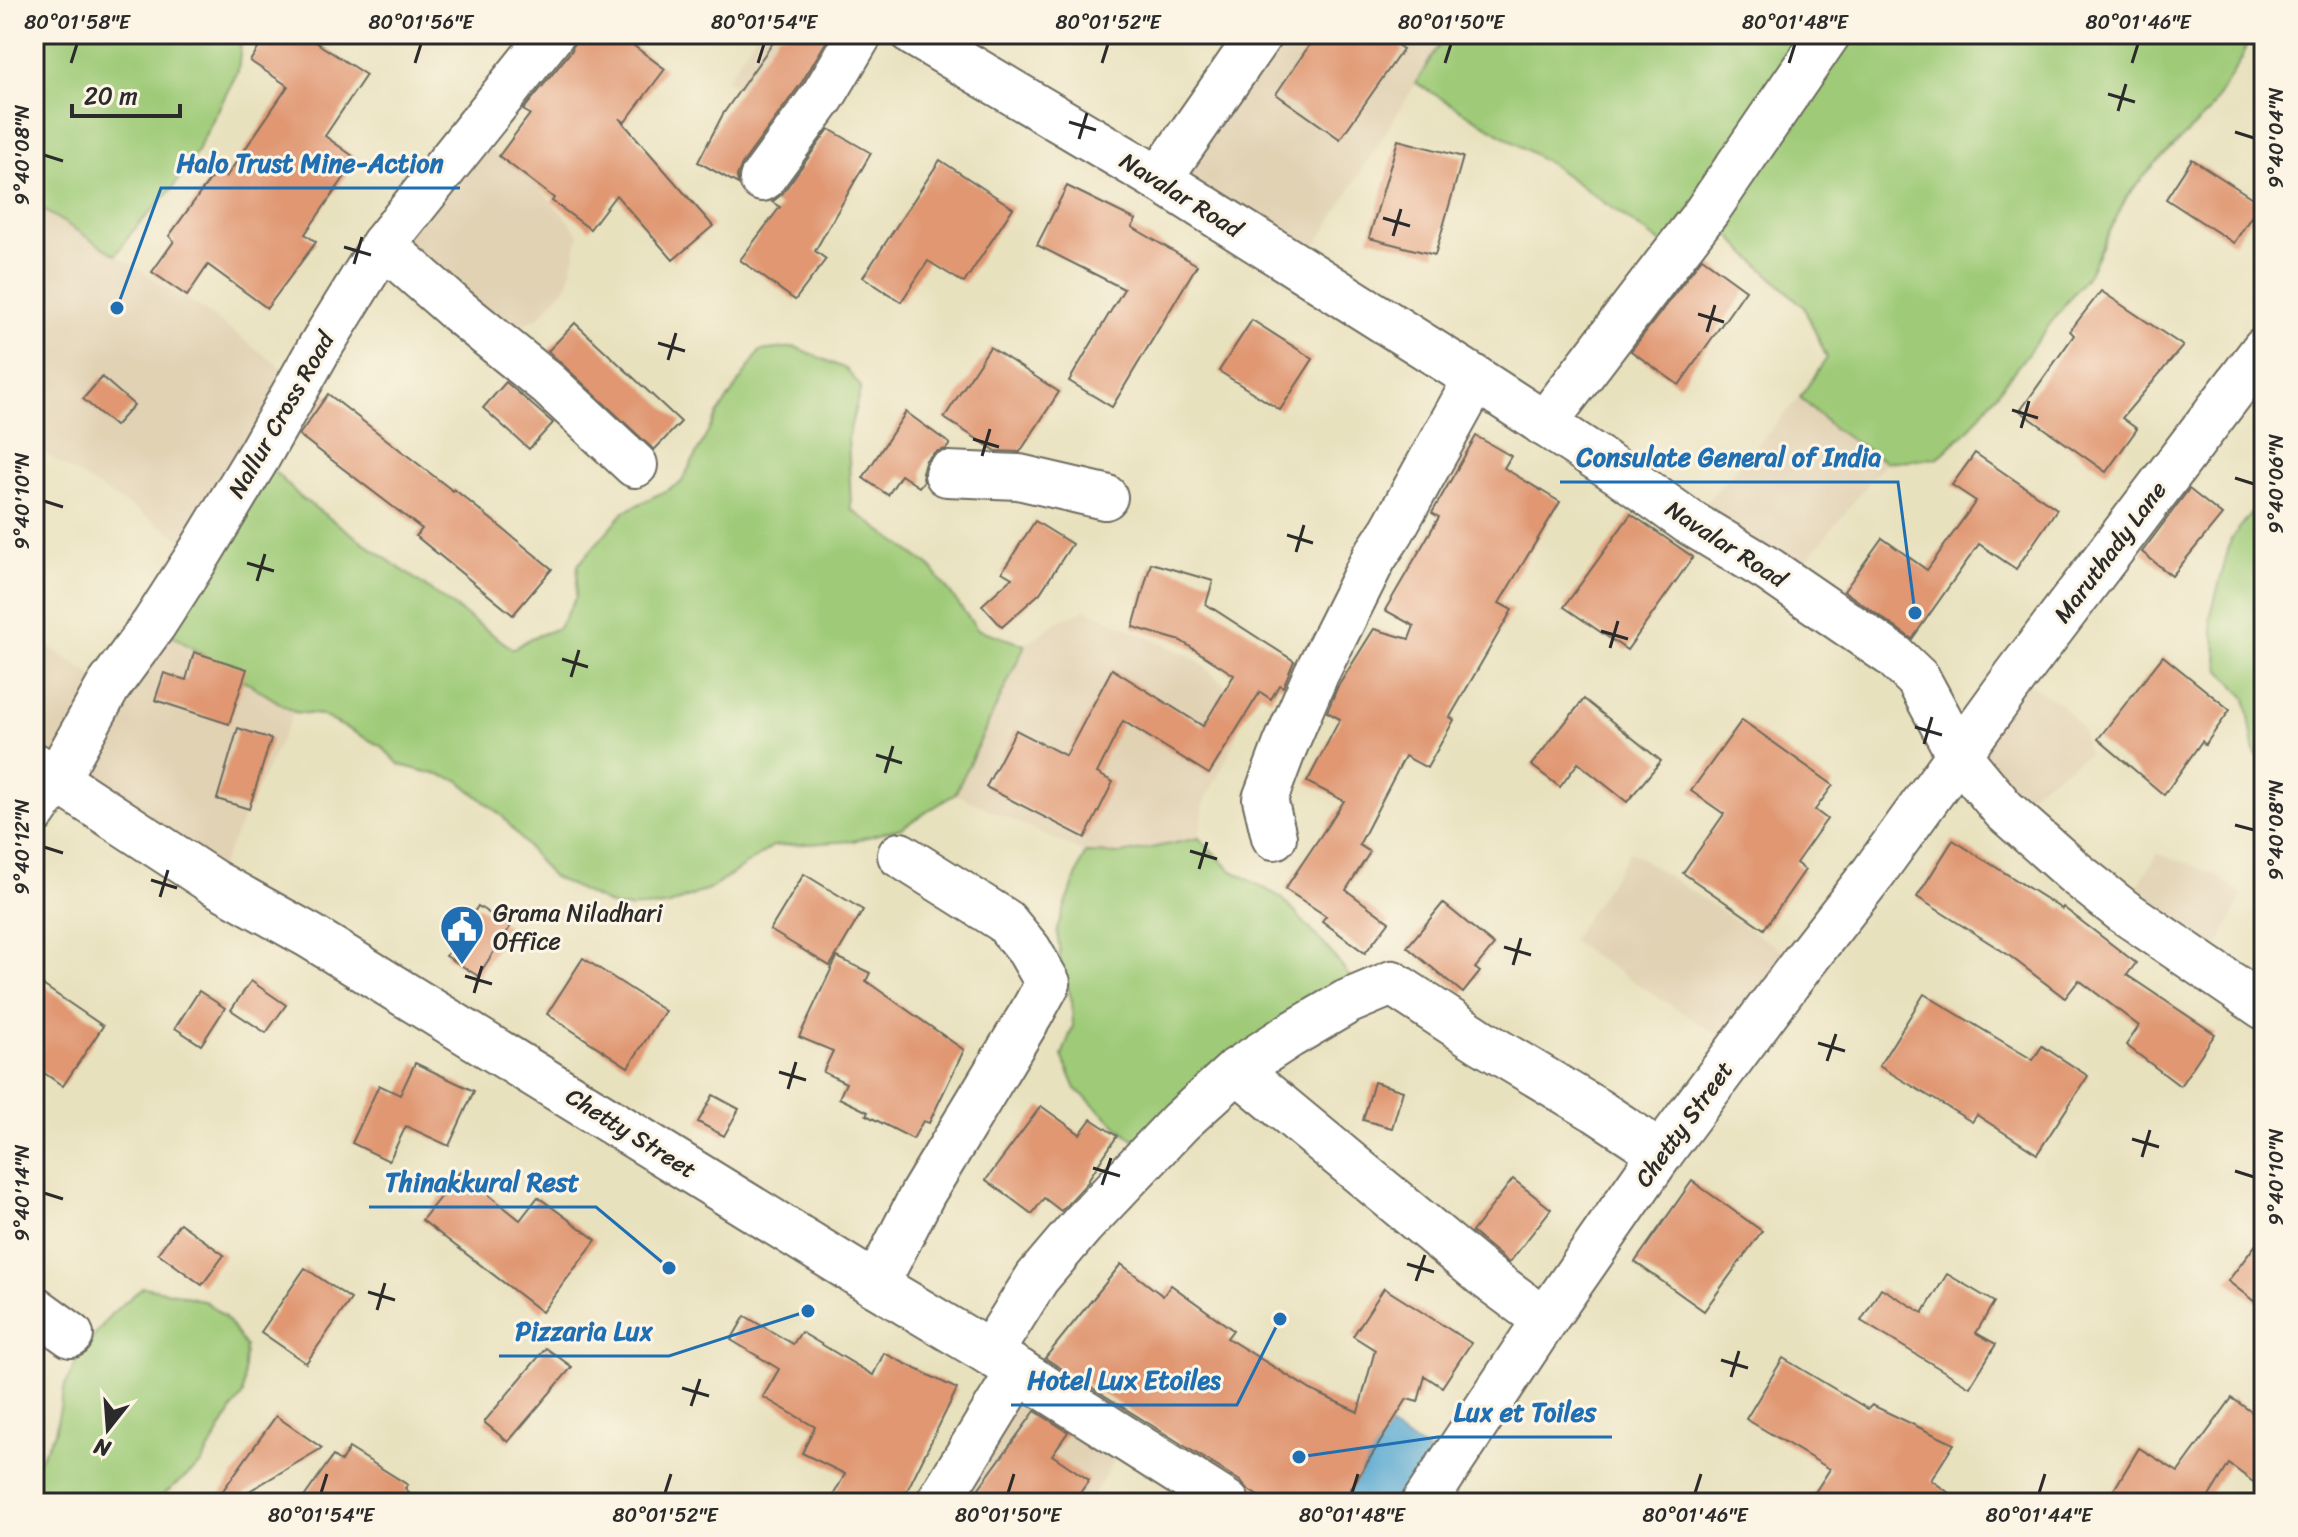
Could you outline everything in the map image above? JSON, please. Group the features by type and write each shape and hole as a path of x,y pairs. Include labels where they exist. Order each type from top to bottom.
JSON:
{"street":[{"name":"Nallur Cross Road","path":"41,786 201,551 383,245 552,34"},
{"path":"762,179 823,96 860,34"},
{"name":"Navalar Road","path":"914,34 1159,179 1476,379 1689,522 1769,570 1894,656 1918,679 1960,757 2004,810 2123,911 2264,1007"},
{"path":"1159,179 1260,34"},
{"path":"1544,424 1707,211 1828,34"},
{"path":"383,245 547,383 635,465"},
{"name":"Maruthady Lane","path":"1960,757 2025,665 2264,349"},
{"path":"1274,837 1265,799 1310,688 1368,570 1476,379"},
{"path":"947,474 1019,477 1105,497"},
{"name":"Chetty Street","path":"1424,1503 1545,1320 1661,1153 1960,757"},
{"name":"Chetty Street","path":"41,786 318,941 1005,1362 1227,1503"},
{"path":"876,1285 923,1193 1048,983 1029,950 1005,921 900,855"},
{"path":"938,1503 1005,1362 1037,1278 1082,1225 1180,1122 1237,1070 1347,1002 1392,983 1661,1153"},
{"path":"1237,1070 1484,1275 1545,1320"},
{"path":"34,1308 71,1335"}],"shaded area":[{"path":"756,34 860,34 801,126 726,80"},
{"path":"1260,34 1446,34 1301,270 1159,179"},
{"path":"471,136 540,187 579,234 568,284 539,317 493,339 383,245"},
{"path":"34,204 204,310 301,382 201,551 34,447"},
{"path":"1800,397 1833,428 1886,462 1787,584 1689,522"},
{"path":"1086,609 1195,659 1224,684 1244,716 1204,804 1199,838 1122,854 1085,853 955,794 1025,645 1055,623"},
{"path":"154,624 294,712 213,882 34,765 34,636 108,687"},
{"path":"2016,676 2059,703 2081,727 2088,754 2004,810 1960,757"},
{"path":"1630,851 1802,964 1739,1049 1571,941"},
{"path":"2157,854 2216,875 2243,894 2207,969 2123,911"},
{"path":"1019,1371 1127,1439 1088,1503 938,1503"}],"green space":[{"path":"34,34 242,34 238,71 196,153 172,189 132,232 116,255 34,204"},
{"path":"1446,34 2249,34 2242,58 2209,112 2127,196 2089,273 1971,427 1938,458 1886,462 1833,428 1800,397 1827,358 1804,307 1747,254 1707,211 1675,253 1553,166 1416,83"},
{"path":"795,347 846,369 861,387 848,437 851,509 930,566 977,629 1025,645 955,794 901,828 853,841 773,846 713,887 667,906 617,908 551,876 503,817 458,780 400,765 381,746 321,715 294,712 154,624 259,456 300,497 513,649 531,638 559,628 576,597 578,565 625,511 681,483 717,415 760,351"},
{"path":"2264,497 2264,762 2255,754 2246,698 2220,669 2210,618 2231,539"},
{"path":"1199,838 1231,870 1282,898 1364,995 1150,1155 1076,1089 1062,1056 1073,1026 1072,1001 1061,965 1057,929 1085,853 1122,854"},
{"path":"143,1287 206,1302 225,1317 245,1346 243,1395 201,1464 153,1503 34,1503 34,1469 55,1432 65,1385 80,1355 111,1314"}],"water":[{"path":"1389,1427 1436,1456 1407,1503 1342,1503"}],"building":[{"path":"268,34 303,34 366,75 325,136 357,159 305,234 316,242 267,308 208,265 187,296 152,272 174,241 169,236 217,170 226,177 288,86 250,61"},
{"path":"576,34 618,34 665,69 625,122 619,118 713,226 673,260 616,195 590,229 499,156 530,114 523,110 572,50"},
{"path":"779,34 831,34 802,82 742,164 737,176 738,184 698,162 723,114"},
{"path":"1317,34 1381,34 1403,49 1340,139 1276,94"},
{"path":"829,129 871,153 815,251 826,259 795,300 740,260 780,207 772,202 782,194"},
{"path":"1398,140 1463,157 1435,255 1369,238"},
{"path":"2192,159 2260,203 2234,243 2166,199"},
{"path":"940,160 1013,208 964,283 928,261 901,302 863,277"},
{"path":"1067,186 1136,220 1132,227 1197,265 1112,407 1069,381 1124,289 1037,245"},
{"path":"1702,258 1746,290 1679,385 1631,351"},
{"path":"2101,291 2183,346 2122,418 2137,429 2106,472 2020,411 2074,335 2070,331"},
{"path":"1252,320 1313,359 1280,410 1219,371"},
{"path":"575,323 681,422 654,450 548,351"},
{"path":"990,347 1059,392 1020,452 996,451 944,418"},
{"path":"102,377 134,405 115,426 83,399"},
{"path":"506,382 553,423 529,449 483,408"},
{"path":"328,394 454,489 552,569 513,615 416,536 422,529 299,435"},
{"path":"906,412 950,444 926,460 922,472 924,481 919,487 901,475 888,495 863,478"},
{"path":"1476,436 1511,456 1504,468 1560,502 1499,603 1512,610 1450,717 1454,720 1427,768 1405,756 1359,845 1370,852 1346,890 1389,922 1365,953 1322,921 1326,916 1285,889 1344,801 1307,782 1340,719 1327,712 1337,688 1374,629 1409,639 1414,626 1385,610 1439,517 1432,513"},
{"path":"1975,453 2057,509 2016,569 1979,544 1912,639 1844,591 1882,538 1927,570 1976,501 1952,485"},
{"path":"2189,489 2222,515 2172,576 2142,552"},
{"path":"1631,514 1693,557 1627,650 1564,607"},
{"path":"1035,521 1072,544 1040,593 1002,627 982,605 1012,578 1002,572"},
{"path":"1151,563 1213,581 1206,604 1294,661 1283,687 1279,685 1271,699 1260,692 1209,774 1123,721 1097,773 1113,782 1085,838 986,787 1016,730 1066,756 1112,669 1203,726 1234,675 1181,641 1133,627"},
{"path":"194,652 247,669 229,724 155,700 164,673 186,680"},
{"path":"2163,656 2230,710 2205,745 2202,741 2164,795 2098,739"},
{"path":"1584,699 1661,761 1627,802 1578,763 1560,787 1531,765"},
{"path":"1742,720 1833,785 1815,810 1827,819 1796,863 1805,870 1764,929 1683,873 1724,814 1691,791"},
{"path":"238,728 271,739 249,809 217,799"},
{"path":"1953,840 2063,907 2136,963 2127,975 2215,1034 2180,1086 2126,1045 2139,1026 2079,980 2065,998 2007,954 1917,897"},
{"path":"804,874 863,910 830,966 770,930"},
{"path":"1443,903 1494,945 1475,968 1480,972 1463,993 1407,947"},
{"path":"478,906 510,927 478,976 446,956"},
{"path":"837,957 870,973 866,981 964,1050 929,1123 923,1121 913,1139 839,1098 846,1083 823,1072 833,1051 799,1037"},
{"path":"583,958 665,1011 628,1067 547,1014"},
{"path":"34,979 103,1026 63,1086 34,1066"},
{"path":"251,981 286,1005 266,1033 231,1010"},
{"path":"199,991 225,1008 201,1045 175,1028"},
{"path":"1924,994 2033,1060 2042,1046 2088,1076 2037,1154 1977,1115 1972,1122 1879,1066"},
{"path":"415,1063 474,1091 449,1146 406,1126 389,1161 352,1143 379,1085 400,1095"},
{"path":"1374,1082 1403,1091 1392,1128 1363,1120"},
{"path":"713,1095 739,1109 724,1136 698,1122"},
{"path":"1041,1106 1080,1134 1091,1119 1117,1136 1089,1181 1061,1211 1044,1198 1032,1214 986,1180"},
{"path":"460,1172 520,1220 538,1197 596,1240 542,1312 422,1220"},
{"path":"1513,1179 1551,1209 1509,1263 1472,1232"},
{"path":"1692,1181 1762,1231 1704,1311 1635,1262"},
{"path":"180,1223 224,1255 202,1285 158,1253"},
{"path":"2264,1234 2264,1309 2228,1281"},
{"path":"1121,1264 1163,1296 1171,1285 1233,1330 1227,1338 1311,1390 1358,1412 1375,1350 1353,1336 1384,1288 1471,1343 1442,1387 1425,1376 1418,1402 1407,1399 1342,1503 1313,1495 1307,1503 1269,1503 1240,1481 1045,1358"},
{"path":"305,1268 351,1299 306,1363 261,1332"},
{"path":"1947,1274 1994,1302 1976,1333 1996,1344 1970,1387 1861,1321 1881,1288 1923,1313"},
{"path":"745,1316 793,1344 801,1332 873,1375 884,1353 957,1389 901,1503 829,1503 845,1474 802,1453 815,1427 763,1397 779,1369 731,1340"},
{"path":"546,1348 572,1367 508,1442 484,1422"},
{"path":"1783,1358 1868,1409 1872,1405 1954,1444 1931,1480 1963,1503 1808,1503 1830,1469 1746,1419"},
{"path":"2232,1398 2264,1421 2264,1490 2229,1464 2205,1503 2106,1503 2139,1448 2178,1472"},
{"path":"1035,1411 1068,1432 1052,1455 1089,1480 1073,1503 968,1503"},
{"path":"276,1416 322,1448 229,1503 214,1503"},
{"path":"349,1448 408,1485 405,1488 419,1503 300,1503 333,1456 341,1462"}],"place":[{"name":"Halo Trust Mine-Action","path":"117,308"},
{"name":"Consulate General of India","path":"1915,613"},
{"name":"Grama Niladhari Office","path":"462,966"},
{"name":"Thinakkural Rest","path":"669,1268"},
{"name":"Pizzaria Lux","path":"808,1311"},
{"name":"Hotel Lux Etoiles","path":"1280,1319"},
{"name":"Lux et Toiles","path":"1299,1457"}]}
